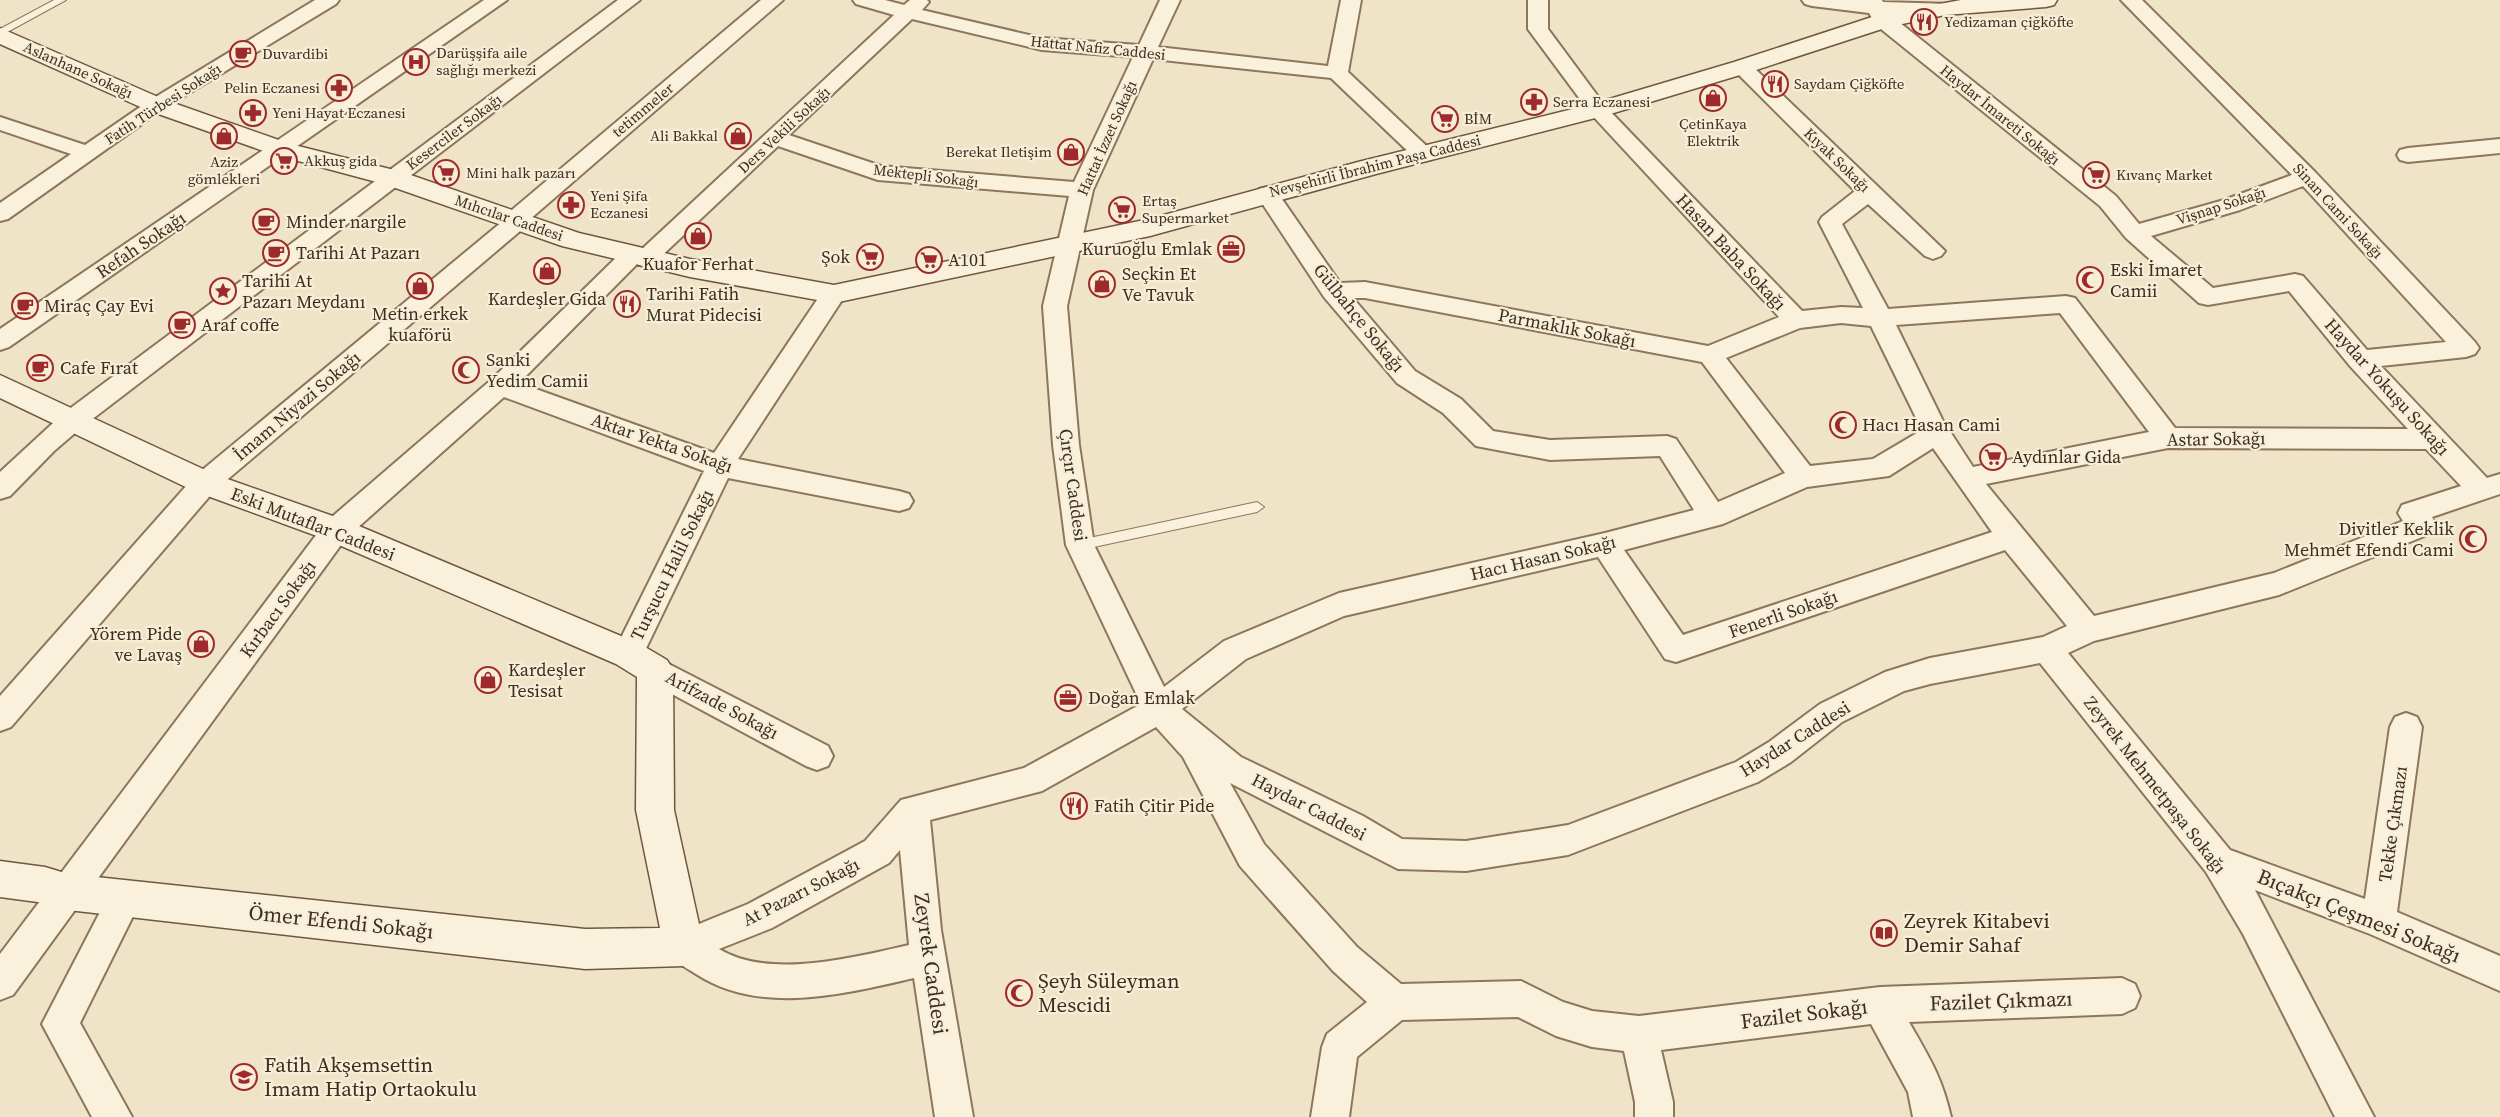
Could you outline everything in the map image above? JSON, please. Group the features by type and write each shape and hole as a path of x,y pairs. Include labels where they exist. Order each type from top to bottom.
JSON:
{"street":[{"name":"Fatih Türbesi Sokağı","path":"0,214 156,105 330,0"},
{"name":"Refah Sokağı","path":"0,341 497,0"},
{"name":"Keserciler Sokağı","path":"0,489 73,420 630,0"},
{"name":"tetimmeler","path":"516,221 773,0"},
{"name":"Hattat Nafiz Caddesi","path":"862,0 914,6 1042,44 1146,52 1337,73"},
{"name":"Hattat İzzet Sokağı","path":"1069,246 1082,190 1170,0"},
{"path":"1351,0 1337,73 1424,154"},
{"name":"Hasan Baba Sokağı","path":"1538,0 1538,29 1598,110 1796,320 1841,315 1880,318 2066,304 2168,438"},
{"path":"1812,0 1877,10"},
{"name":"Nevşehirli İbrahim Paşa Caddesi","path":"834,294 1069,246 1598,110 1742,67 1877,10 1946,9 2046,0"},
{"name":"Sinan Cami Sokağı","path":"2131,0 2307,177 2466,348 2359,360"},
{"name":"Ders Vekili Sokağı","path":"639,257 776,138 914,6"},
{"name":"Haydar İmareti Sokağı","path":"1877,10 2108,201 2134,233 2208,297 2295,282"},
{"name":"Aslanhane Sokağı","path":"0,34 156,105"},
{"name":"Kıyak Sokağı","path":"1742,67 1869,192 1933,251"},
{"name":"Mıhcılar Caddesi","path":"156,105 281,149 393,178 572,240 639,257 834,294"},
{"path":"0,123 88,153"},
{"name":"Mektepli Sokağı","path":"776,138 878,173 1082,190"},
{"path":"2408,155 2500,146"},
{"name":"Vişnap Sokağı","path":"2134,233 2232,205 2307,177"},
{"path":"1869,192 1830,222 1937,433 2011,537 2088,630"},
{"name":"Gülbahçe Sokağı","path":"1267,194 1333,291 1406,377 1452,406 1485,439 1550,450 1666,446 1713,516"},
{"name":"İmam Niyazi Sokağı","path":"0,718 205,483 516,221"},
{"name":"Çırçır Caddesi","path":"1069,246 1055,306 1066,446 1080,544 1159,709"},
{"name":"Kırbacı Sokağı","path":"0,983 336,530 500,386 639,257"},
{"name":"Haydar Yokuşu Sokağı","path":"2295,282 2359,360 2432,440 2491,487"},
{"name":"Parmaklık Sokağı","path":"1333,291 1365,290 1710,355"},
{"name":"Turşucu Halil Sokağı","path":"642,662 720,466 834,294"},
{"path":"1796,320 1710,355 1803,477"},
{"name":"Eski Mutaflar Caddesi","path":"0,386 205,483 336,530 642,662"},
{"name":"Aktar Yekta Sokağı","path":"500,386 720,466 899,501"},
{"name":"Hacı Hasan Sokağı","path":"1159,709 1235,650 1339,605 1605,544 1713,516 1803,477 1879,469 1937,433"},
{"name":"Astar Sokağı","path":"1967,478 2168,438 2432,440"},
{"name":"Haydar Caddesi","path":"1159,709 1230,767 1352,827 1398,854 1466,856 1568,840 1747,772 1780,752 1831,713 1896,681 1930,671 2047,649 2088,630 2279,583 2422,525 2412,513 2491,487"},
{"name":"Fenerli Sokağı","path":"1605,544 1676,650 2011,537"},
{"name":"Zeyrek Mehmetpaşa Sokağı","path":"2047,649 2218,861 2255,922 2355,1117"},
{"path":"642,662 655,810 684,947 731,974 764,981 795,982 879,969 928,958"},
{"name":"Arifzade Sokağı","path":"642,662 817,756"},
{"path":"913,810 1031,781 1159,709 1194,747 1252,855 1345,958 1395,1002 1340,1047 1330,1117"},
{"name":"Tekke Çıkmazı","path":"2379,921 2406,727"},
{"name":"At Pazarı Sokağı","path":"684,947 760,916 878,852 913,810"},
{"name":"Zeyrek Caddesi","path":"913,810 928,958 954,1117"},
{"name":"Bıçakçı Çeşmesi Sokağı","path":"2218,861 2379,921 2500,974"},
{"name":"Ömer Efendi Sokağı","path":"0,879 45,885 68,892 585,949 684,947"},
{"path":"113,1117 60,1024 125,898"},
{"name":"Fazilet Çıkmazı","path":"1880,1005 2122,996"},
{"name":"Fazilet Sokağı","path":"1395,1002 1521,999 1556,1018 1592,1029 1639,1034 1880,1005 1926,1087 1932,1117"},
{"path":"1639,1034 1654,1102 1654,1117"}],"lane":[{"path":"0,34 61,0"},
{"path":"1080,544 1257,507"}],"place":[{"name":"Yedizaman çiğköfte","path":"1924,22"},
{"name":"Duvardibi","path":"243,54"},
{"name":"Darüşşifa aile sağlığı merkezi","path":"416,62"},
{"name":"Saydam Çiğköfte","path":"1775,84"},
{"name":"Pelin Eczanesi","path":"339,88"},
{"name":"ÇetinKaya Elektrik","path":"1713,98"},
{"name":"Serra Eczanesi","path":"1534,102"},
{"name":"Yeni Hayat Eczanesi","path":"253,113"},
{"name":"BİM","path":"1445,119"},
{"name":"Aziz gömlekleri","path":"224,136"},
{"name":"Ali Bakkal","path":"738,136"},
{"name":"Berekat Iletişim","path":"1071,152"},
{"name":"Akkuş gida","path":"284,161"},
{"name":"Mini halk pazarı","path":"446,173"},
{"name":"Kıvanç Market","path":"2096,175"},
{"name":"Yeni Şifa Eczanesi","path":"571,205"},
{"name":"Ertaş Supermarket","path":"1122,210"},
{"name":"Minder nargile","path":"266,222"},
{"name":"Kuafor Ferhat","path":"698,236"},
{"name":"Kuruoğlu Emlak","path":"1231,249"},
{"name":"Tarihi At Pazarı","path":"276,253"},
{"name":"Şok","path":"870,257"},
{"name":"A101","path":"929,260"},
{"name":"Kardeşler Gida","path":"547,271"},
{"name":"Eski İmaret Camii","path":"2090,280"},
{"name":"Seçkin Et Ve Tavuk","path":"1102,284"},
{"name":"Metin erkek kuaförü","path":"420,286"},
{"name":"Tarihi At Pazarı Meydanı","path":"223,291"},
{"name":"Tarihi Fatih Murat Pidecisi","path":"627,304"},
{"name":"Miraç Çay Evi","path":"25,306"},
{"name":"Araf coffe","path":"182,325"},
{"name":"Cafe Fırat","path":"40,368"},
{"name":"Sanki Yedim Camii","path":"466,370"},
{"name":"Hacı Hasan Cami","path":"1843,425"},
{"name":"Aydınlar Gida","path":"1993,457"},
{"name":"Divitler Keklik Mehmet Efendi Cami","path":"2473,539"},
{"name":"Yörem Pide ve Lavaş","path":"201,644"},
{"name":"Kardeşler Tesisat","path":"488,680"},
{"name":"Doğan Emlak","path":"1068,698"},
{"name":"Fatih Çitir Pide","path":"1074,806"},
{"name":"Zeyrek Kitabevi Demir Sahaf","path":"1884,933"},
{"name":"Şeyh Süleyman Mescidi","path":"1019,993"},
{"name":"Fatih Akşemsettin Imam Hatip Ortaokulu","path":"244,1077"}]}
